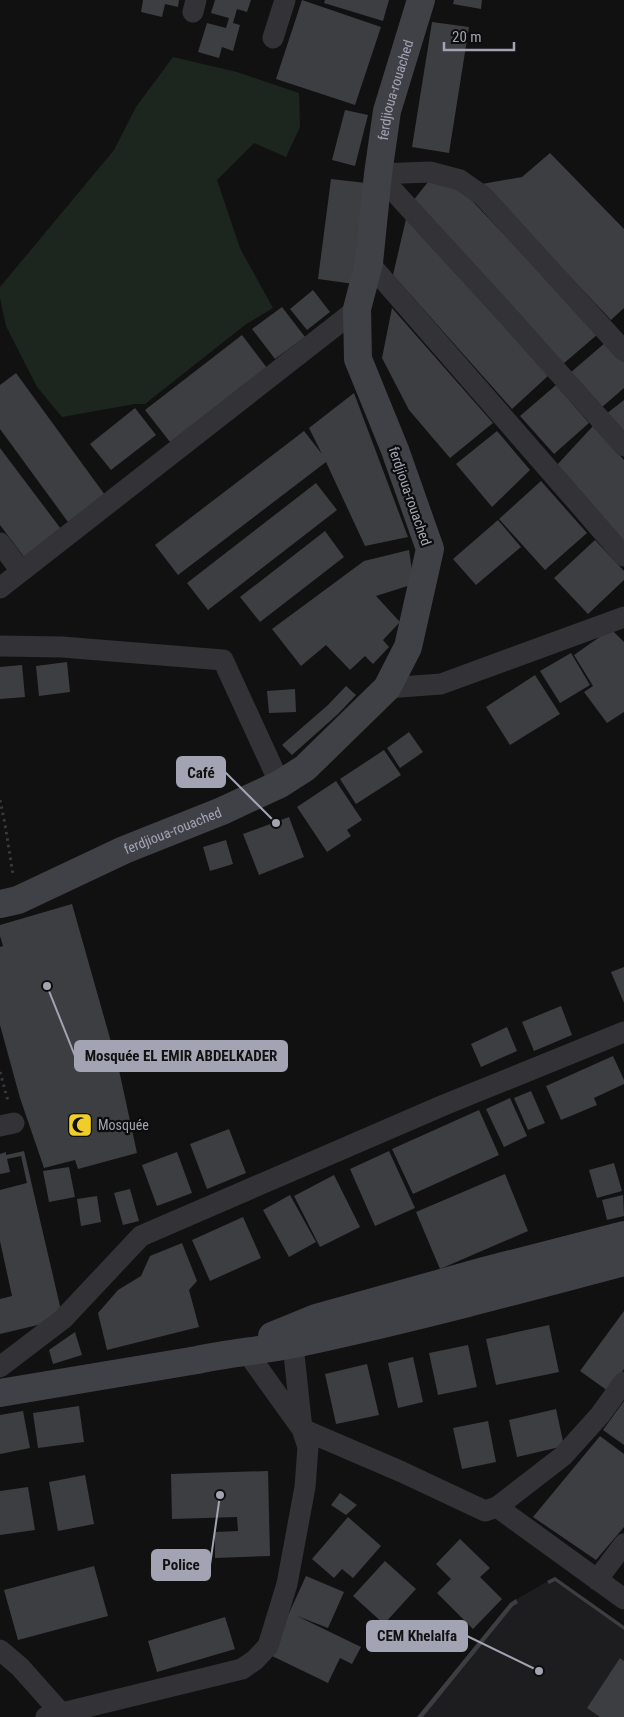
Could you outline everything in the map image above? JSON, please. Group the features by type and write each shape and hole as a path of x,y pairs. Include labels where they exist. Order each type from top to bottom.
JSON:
{"main road":[{"name":"ferdjioua-rouached","path":"9,902 124,850 222,811 280,784 305,768 387,688 408,647 430,549 395,450 358,359 357,309 369,263 378,174 387,111 420,0"},
{"path":"237,1352 316,1318 484,1271 624,1235"},
{"path":"0,1393 237,1352 293,1345 417,1316 624,1262"}],"street":[{"path":"273,38 285,0"},
{"path":"378,174 430,172 460,180 483,196 624,351"},
{"path":"378,174 516,324 624,446"},
{"path":"369,263 624,556"},
{"path":"0,588 357,309"},
{"path":"0,543 21,570"},
{"path":"387,688 441,684 624,617"},
{"path":"0,646 62,647 223,660 280,784"},
{"path":"0,1367 63,1319 141,1236 444,1105 624,1032"},
{"path":"0,1650 20,1667 59,1716 242,1669 255,1660 268,1646 287,1584 305,1487 308,1447 302,1429 293,1345"},
{"path":"237,1352 302,1429 402,1472 485,1511 497,1507 563,1456 600,1415 624,1382"},
{"path":"497,1507 624,1599"},
{"path":"597,1580 624,1544"}],"path":[{"path":"0,800 13,880 9,902"},
{"path":"0,1072 7,1125"}],"shaded area":[{"path":"173,57 237,72 299,93 300,127 286,157 254,143 217,180 240,248 273,308 245,325 145,404 135,404 62,417 37,387 6,326 0,298 0,287 114,150 136,107"},
{"path":"555,1577 624,1626 624,1717 417,1717 510,1603"}],"building":[{"path":"143,0 179,0 178,7 165,4 162,17 141,12"},
{"path":"215,0 251,0 247,12 237,9 233,23 240,25 233,51 222,47 219,58 198,52 207,23 226,28 229,18 211,13"},
{"path":"302,0 381,27 355,105 276,79"},
{"path":"325,0 389,0 383,21 324,3"},
{"path":"454,0 482,0 481,9 453,4"},
{"path":"432,22 469,27 449,153 412,147"},
{"path":"345,110 368,115 355,166 332,160"},
{"path":"550,153 624,229 624,308 611,320 482,184 522,177"},
{"path":"331,179 366,183 354,284 318,279"},
{"path":"428,182 462,190 598,334 563,364 412,202"},
{"path":"406,219 549,375 512,409 393,275"},
{"path":"313,290 330,312 307,330 290,309"},
{"path":"282,307 305,337 275,359 252,329"},
{"path":"392,308 493,423 450,458 409,410 382,358"},
{"path":"242,335 267,368 170,442 145,410"},
{"path":"606,342 624,362 624,388 601,408 570,373"},
{"path":"16,373 105,495 68,522 0,429 0,385"},
{"path":"556,385 589,423 554,454 520,416"},
{"path":"354,393 408,537 365,546 326,462 178,575 155,545 304,431 322,454 309,428"},
{"path":"624,400 624,435 606,414"},
{"path":"135,408 156,435 111,470 90,444"},
{"path":"593,426 624,460 624,541 556,466"},
{"path":"497,431 530,470 492,507 456,464"},
{"path":"0,448 61,529 24,557 0,525"},
{"path":"541,481 587,533 545,570 499,519"},
{"path":"316,483 337,510 208,610 187,583"},
{"path":"498,520 521,547 476,585 453,559"},
{"path":"325,531 344,557 260,622 240,597"},
{"path":"595,540 624,571 624,580 588,614 554,578"},
{"path":"409,550 414,584 376,596 400,622 383,640 389,647 373,664 365,656 350,670 326,645 301,666 272,629 364,561"},
{"path":"611,629 624,642 624,712 607,723 584,692 593,686 574,655"},
{"path":"571,653 590,685 560,703 540,671"},
{"path":"67,662 70,692 39,696 36,666"},
{"path":"22,665 25,697 0,699 0,667"},
{"path":"535,675 560,714 510,745 486,707"},
{"path":"346,686 356,695 338,714 292,755 282,745 328,705"},
{"path":"295,689 296,712 269,713 267,691"},
{"path":"409,732 423,752 400,768 387,748"},
{"path":"384,750 401,775 356,804 340,779"},
{"path":"336,781 362,820 347,830 351,836 327,852 297,807"},
{"path":"289,817 304,857 259,875 243,834"},
{"path":"226,840 233,864 210,871 203,847"},
{"path":"72,904 119,1070 137,1153 78,1169 75,1160 44,1168 20,1098 0,1025 0,947 3,946 0,936 0,925"},
{"path":"624,967 624,1003 611,972"},
{"path":"561,1006 572,1035 534,1051 522,1022"},
{"path":"507,1027 517,1051 481,1067 471,1044"},
{"path":"613,1056 624,1084 594,1098 597,1105 561,1120 546,1086"},
{"path":"531,1091 545,1123 528,1130 514,1098"},
{"path":"510,1098 527,1136 504,1147 486,1109"},
{"path":"479,1110 499,1155 413,1194 392,1149"},
{"path":"229,1129 246,1173 207,1189 190,1144"},
{"path":"24,1151 63,1319 0,1334 0,1299 12,1296 0,1241 0,1190 27,1183 21,1156 7,1159 10,1172 0,1174 0,1154 6,1152 6,1155"},
{"path":"389,1151 415,1208 375,1226 350,1169"},
{"path":"177,1152 192,1193 157,1206 142,1165"},
{"path":"614,1163 622,1191 597,1198 589,1170"},
{"path":"69,1167 75,1197 49,1202 43,1171"},
{"path":"505,1174 528,1231 440,1269 416,1212"},
{"path":"334,1175 360,1227 320,1247 294,1196"},
{"path":"130,1189 139,1221 123,1225 114,1193"},
{"path":"290,1195 316,1242 289,1257 263,1210"},
{"path":"623,1195 624,1216 607,1220 602,1200"},
{"path":"97,1196 101,1222 81,1226 77,1199"},
{"path":"243,1217 261,1258 210,1281 192,1240"},
{"path":"182,1243 197,1281 189,1290 199,1327 107,1350 98,1313 118,1290 141,1276 150,1256"},
{"path":"624,1311 624,1369 608,1391 580,1371"},
{"path":"549,1325 559,1372 496,1385 486,1339"},
{"path":"75,1332 82,1355 53,1364 49,1350"},
{"path":"468,1345 477,1387 438,1395 429,1353"},
{"path":"413,1357 423,1402 398,1408 388,1363"},
{"path":"367,1364 379,1415 336,1424 325,1374"},
{"path":"624,1401 624,1445 603,1430"},
{"path":"79,1406 84,1442 38,1448 33,1413"},
{"path":"556,1409 564,1446 517,1457 509,1420"},
{"path":"23,1411 30,1448 0,1454 0,1415"},
{"path":"488,1421 496,1462 462,1469 453,1428"},
{"path":"600,1436 624,1454 624,1527 596,1560 533,1517"},
{"path":"268,1471 270,1556 215,1558 215,1532 238,1531 237,1517 172,1519 171,1474"},
{"path":"85,1475 94,1524 58,1531 49,1482"},
{"path":"28,1487 35,1530 0,1535 0,1491"},
{"path":"340,1493 357,1505 346,1515 331,1505"},
{"path":"348,1517 381,1546 353,1578 342,1569 334,1578 312,1559"},
{"path":"460,1539 490,1568 480,1577 502,1599 473,1629 437,1593 451,1579 436,1564"},
{"path":"385,1561 416,1589 384,1624 353,1596"},
{"path":"94,1566 108,1616 18,1640 4,1590"},
{"path":"306,1576 344,1592 328,1628 297,1616 361,1647 352,1664 340,1658 328,1683 270,1655"},
{"path":"555,1577 624,1626 624,1630 555,1581 549,1584 547,1581"},
{"path":"516,1599 518,1603 513,1606 423,1717 417,1717 510,1603"},
{"path":"225,1617 235,1649 157,1672 148,1641"},
{"path":"620,1658 624,1661 624,1717 600,1717 587,1708"}],"place":[{"name":"Café","path":"276,823"},
{"name":"Mosquée EL EMIR ABDELKADER","path":"47,986"},
{"name":"Mosquée","path":"80,1125"},
{"name":"Police","path":"220,1495"},
{"name":"CEM Khelalfa","path":"539,1671"}]}
